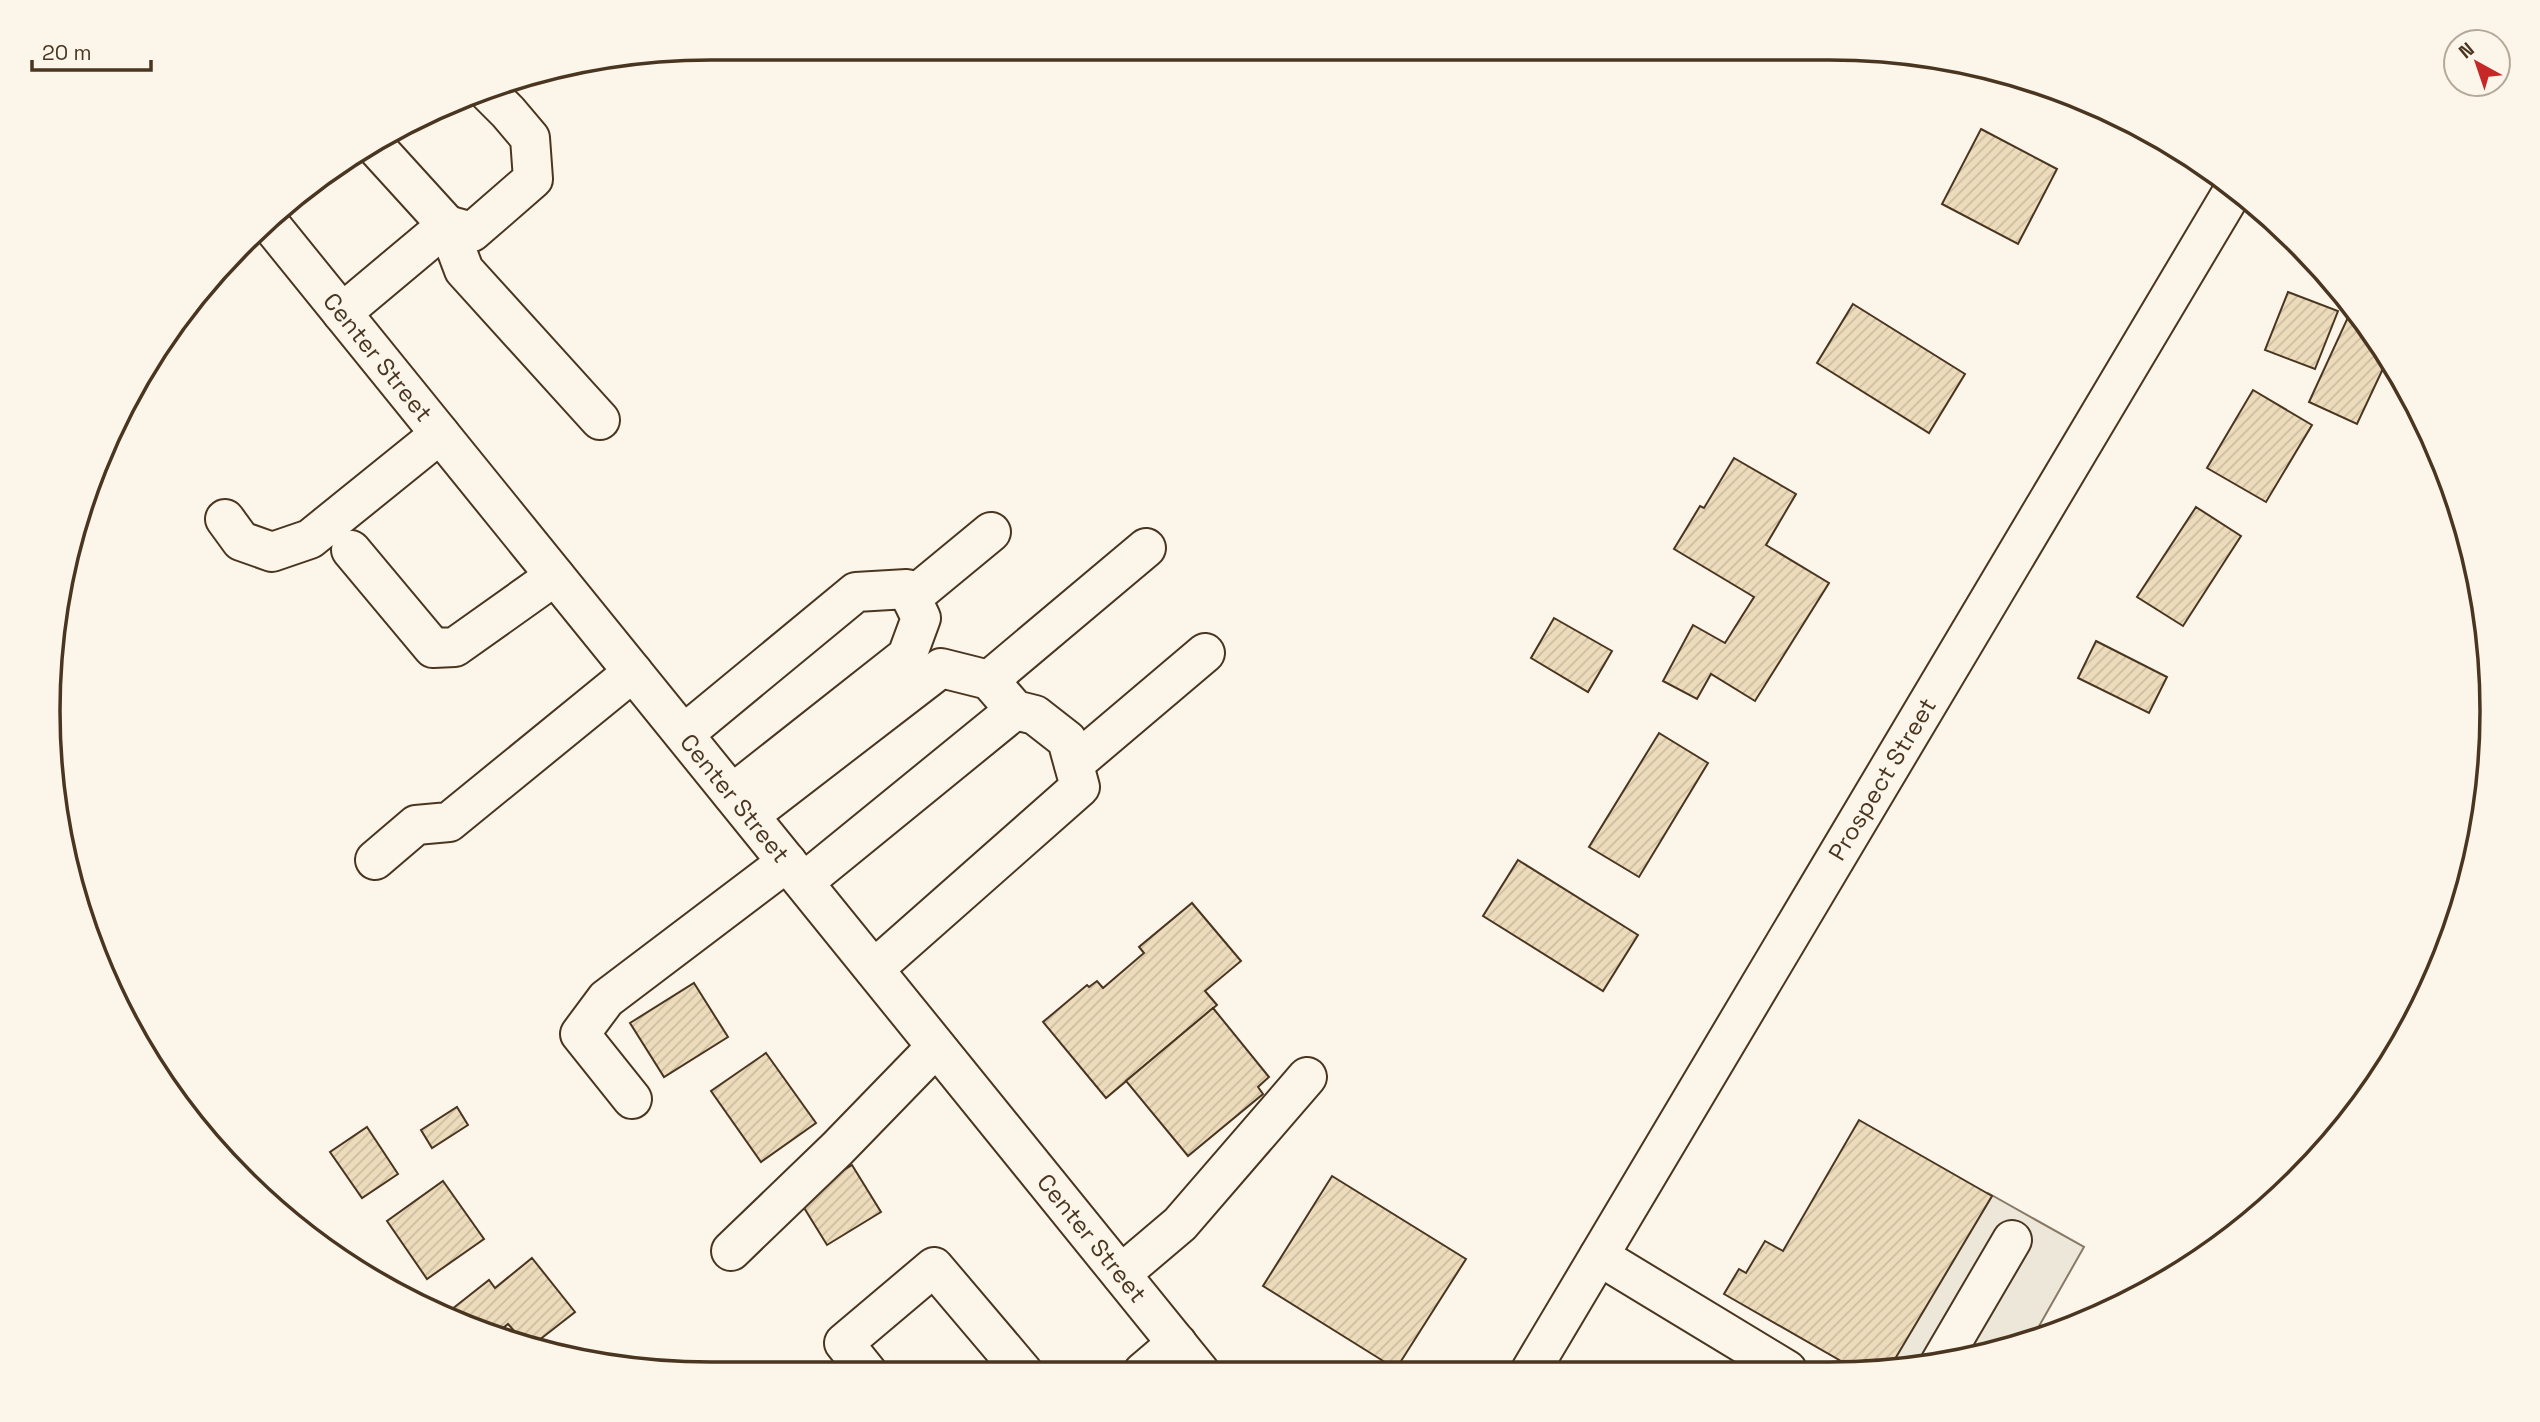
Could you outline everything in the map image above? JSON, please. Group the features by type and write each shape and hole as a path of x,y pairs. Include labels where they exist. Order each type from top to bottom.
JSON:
{"main road":[{"path":"447,225 472,232 533,179 530,138 493,97"},
{"path":"379,151 447,225 464,270 600,420"},
{"name":"Prospect Street","path":"1536,1362 2229,196"},
{"path":"342,313 447,225"},
{"name":"Center Street","path":"273,228 1188,1357"},
{"path":"225,519 241,541 272,552 310,540 440,434"},
{"path":"911,598 990,532"},
{"path":"989,680 1146,548"},
{"path":"351,550 433,648 455,647 555,576"},
{"path":"684,734 856,592 907,589 920,618 907,656 741,805"},
{"path":"1074,764 1205,653"},
{"path":"741,805 941,668 989,680 1015,710 1035,715 1067,740 1080,787 874,969"},
{"path":"375,860 416,825 449,822 633,672"},
{"path":"632,1099 580,1034 606,999 795,872 1015,710"},
{"path":"731,1251 837,1149 936,1047"},
{"path":"1121,1274 1180,1224 1307,1077"},
{"path":"1947,1352 2012,1240"},
{"path":"1599,1256 1774,1362"},
{"path":"860,1362 844,1343 934,1267 1015,1362"}],"shaded area":[{"path":"1988,1193 2084,1247 2038,1328 1956,1350 1895,1359"}],"building":[{"path":"1981,129 2057,169 2018,244 1942,204"},
{"path":"2288,292 2338,311 2315,369 2265,350"},
{"path":"1853,304 1965,374 1929,433 1817,363"},
{"path":"2348,317 2383,369 2357,424 2309,402"},
{"path":"2253,390 2312,425 2266,502 2207,468"},
{"path":"1734,458 1796,494 1766,545 1829,583 1755,701 1711,674 1697,699 1663,681 1693,625 1725,643 1754,597 1674,549 1700,506 1704,508"},
{"path":"2196,507 2241,536 2183,626 2137,597"},
{"path":"1554,618 1612,651 1588,692 1531,658"},
{"path":"2096,641 2167,677 2149,713 2078,678"},
{"path":"1659,733 1708,763 1639,877 1589,847"},
{"path":"1518,860 1638,935 1603,991 1483,916"},
{"path":"1192,903 1241,961 1205,991 1217,1005 1106,1098 1043,1022 1087,985 1089,987 1097,981 1103,988 1144,953 1139,947"},
{"path":"694,983 728,1037 664,1077 630,1023"},
{"path":"1213,1008 1269,1077 1258,1087 1263,1094 1188,1156 1126,1081"},
{"path":"766,1053 816,1123 761,1162 711,1091"},
{"path":"457,1107 468,1125 432,1148 421,1130"},
{"path":"1859,1120 1992,1196 1895,1359 1842,1362 1724,1294 1739,1269 1746,1273 1765,1241 1783,1251"},
{"path":"367,1127 398,1174 362,1198 330,1152"},
{"path":"852,1165 881,1212 827,1245 798,1198"},
{"path":"1332,1176 1466,1259 1400,1362 1385,1362 1263,1286"},
{"path":"443,1181 484,1239 427,1279 387,1221"},
{"path":"532,1258 575,1312 540,1339 515,1332 508,1324 503,1328 452,1309 489,1280 495,1288"}]}
